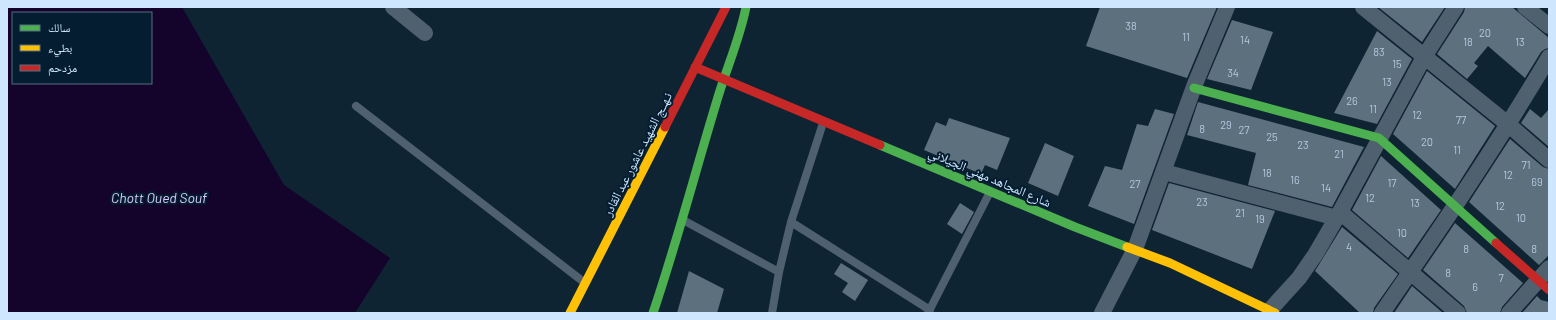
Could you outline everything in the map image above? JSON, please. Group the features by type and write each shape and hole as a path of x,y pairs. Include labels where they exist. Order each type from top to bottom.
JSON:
{"street":[{"path":"393,7 425,33"},
{"name":"نـهــج الشهيد عاشور عبد القادر","path":"570,313 726,7"},
{"path":"653,313 683,220 724,78 740,35 746,7"},
{"path":"1102,313 1135,249 1194,88 1227,7"},
{"path":"1363,7 1509,125 1549,160"},
{"path":"1273,312 1299,278 1338,215 1424,56 1456,7"},
{"path":"1525,7 1549,26"},
{"path":"1382,313 1456,207 1509,125 1549,57"},
{"name":"شارع المجاهد مهني الجيلاني","path":"695,67 1075,227 1170,263 1273,312"},
{"path":"1194,88 1379,138 1544,285"},
{"path":"1164,172 1338,215 1411,271 1458,313"},
{"path":"1509,313 1544,285 1549,268"}],"lane":[{"path":"356,106 586,284"},
{"path":"772,313 779,272 792,222 824,121"},
{"path":"792,222 929,312 991,191"},
{"path":"683,220 779,272"}],"water":[{"name":"Chott Oued Souf","path":"7,7 182,7 284,185 390,258 355,313 7,313"}],"building":[{"path":"1100,7 1217,7 1187,78 1086,46"},
{"path":"1378,7 1445,7 1422,42"},
{"path":"1465,7 1512,7 1549,38 1549,48 1541,52 1525,78 1488,46 1474,63 1478,66 1467,79 1437,54 1464,12"},
{"path":"1232,20 1273,32 1251,90 1207,79"},
{"path":"1377,31 1412,59 1377,124 1334,113"},
{"path":"1427,71 1495,126 1455,189 1393,134"},
{"path":"1198,102 1364,147 1332,207 1248,185 1256,153 1187,135"},
{"path":"1155,109 1174,114 1134,224 1088,206 1105,166 1122,170 1137,124 1148,126"},
{"path":"1530,109 1541,118 1549,109 1549,147 1521,123"},
{"path":"949,118 1010,138 997,170 985,165 981,174 924,150 936,122 946,126"},
{"path":"1510,139 1543,167 1549,169 1549,255 1539,265 1469,202"},
{"path":"1045,143 1074,156 1058,196 1028,183"},
{"path":"1381,156 1441,210 1408,258 1352,210"},
{"path":"1169,183 1275,211 1252,269 1152,230"},
{"path":"960,203 974,212 962,234 947,224"},
{"path":"1455,223 1523,283 1502,307 1500,313 1467,313 1464,306 1423,270"},
{"path":"1342,227 1398,274 1374,308 1373,313 1360,313 1315,271"},
{"path":"841,263 868,280 855,301 842,292 848,283 834,274"},
{"path":"689,271 724,289 717,313 677,313"},
{"path":"1412,286 1443,313 1394,313"},
{"path":"1537,296 1541,300 1549,302 1549,313 1522,313"}],"traffic: fast":[{"path":"653,313 746,7"},
{"path":"1194,88 1379,138 1496,243"},
{"path":"880,145 1075,227 1127,247"}],"traffic: slow":[{"path":"570,313 665,127"},
{"path":"1127,247 1170,263 1275,313"}],"traffic: jam":[{"path":"665,127 726,7"},
{"path":"695,67 880,145"},
{"path":"1496,243 1549,290"}]}
